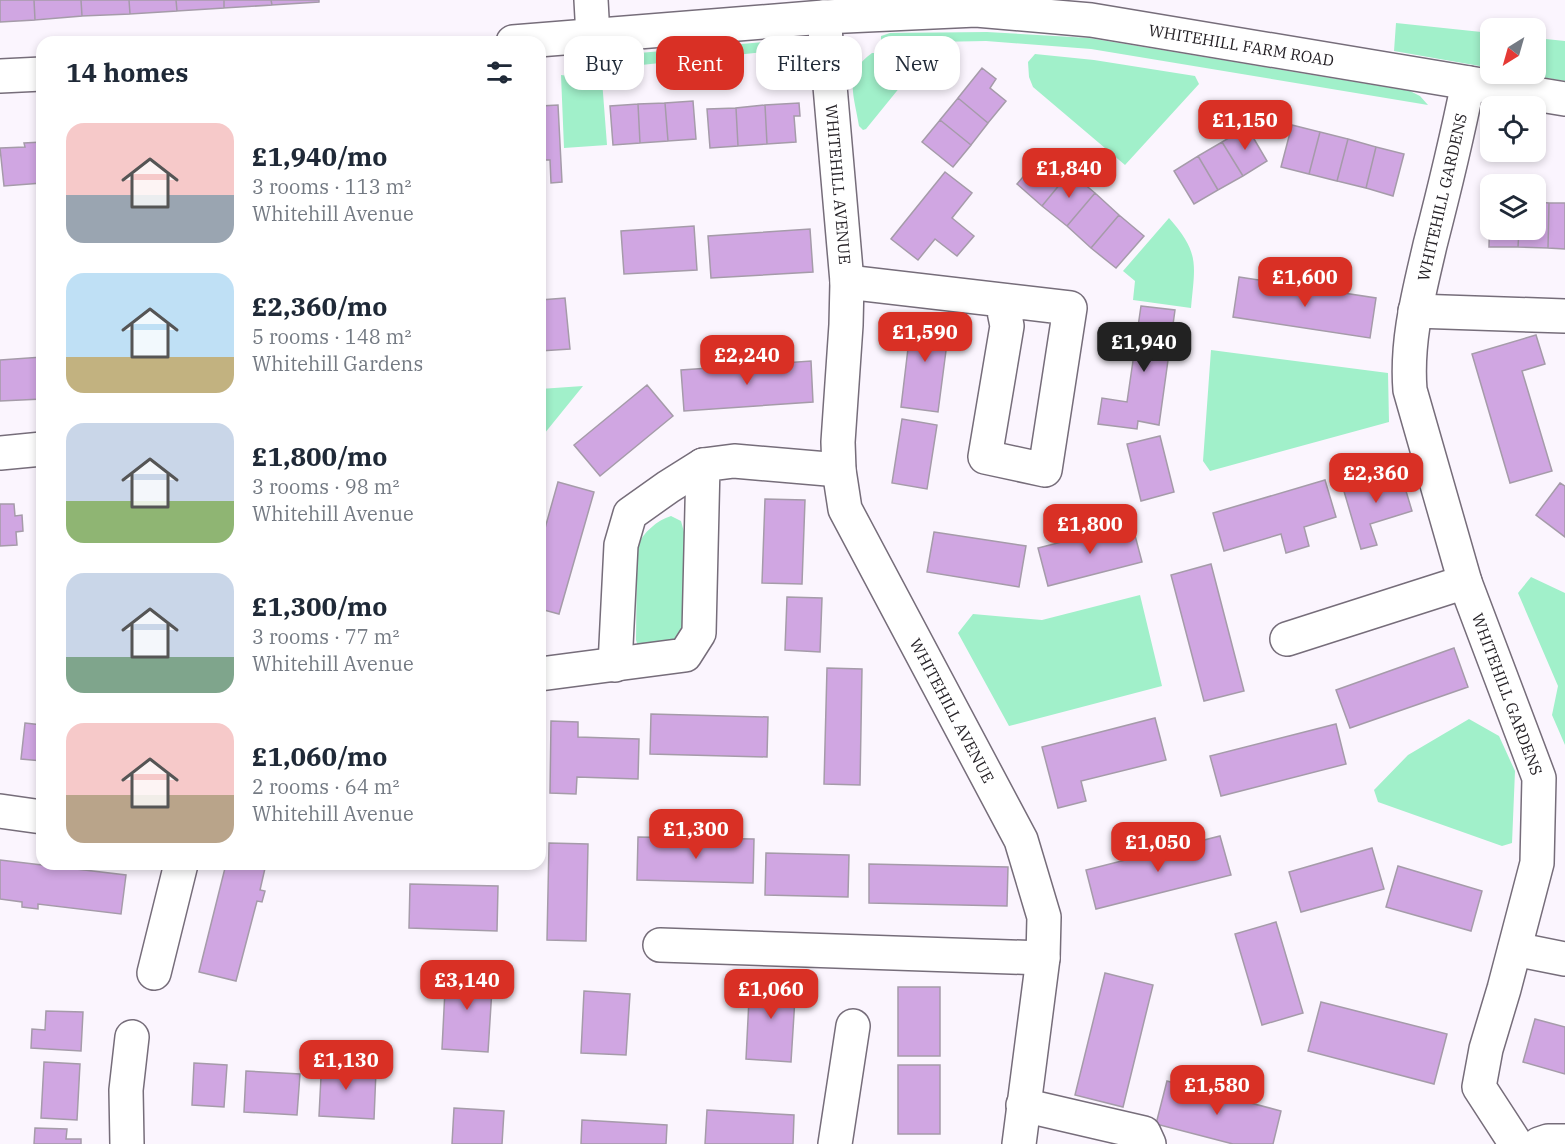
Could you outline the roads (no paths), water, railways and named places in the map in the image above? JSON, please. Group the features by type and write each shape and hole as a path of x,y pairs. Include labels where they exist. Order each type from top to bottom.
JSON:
{"street":[{"path":"591,0 593,36"},
{"name":"WHITEHILL FARM ROAD","path":"593,36 824,16 976,10 1090,20 1565,99"},
{"name":"WHITEHILL AVENUE","path":"824,16 847,282 838,442 839,470 845,509 1021,840 1044,917 1043,958 1019,1144"},
{"name":"WHITEHILL FARM ROAD","path":"546,40 564,38"},
{"path":"0,76 36,74"},
{"name":"WHITEHILL GARDENS","path":"1468,83 1414,310 1408,368 1410,390 1465,582 1539,778 1537,863 1486,1049 1479,1087 1516,1144"},
{"name":"WHITEHILL AVENUE","path":"847,282 1070,308 1045,470 985,457 1007,326 1002,301"},
{"path":"1414,310 1565,316"},
{"path":"0,453 36,450"},
{"path":"615,665 621,545 630,514 702,465 734,461 839,470"},
{"path":"546,673 685,655 699,633 702,465"},
{"path":"1287,639 1465,582"},
{"path":"0,811 36,816"},
{"path":"154,974 180,870"},
{"path":"660,945 692,933 1043,958"},
{"path":"1515,949 1565,959"},
{"path":"835,1144 853,1026"},
{"path":"127,1144 126,1090 132,1037"},
{"path":"1023,1105 1144,1132 1149,1144"},
{"path":"1539,1144 1548,1141 1565,1141"}]}
